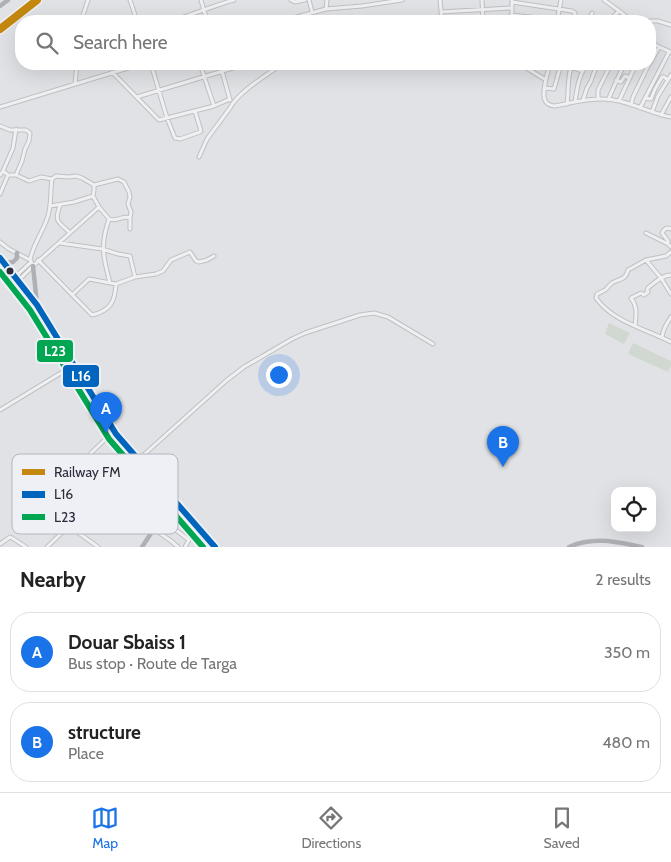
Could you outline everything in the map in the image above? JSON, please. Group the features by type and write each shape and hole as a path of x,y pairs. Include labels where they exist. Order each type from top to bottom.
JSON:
{"main road":[{"path":"0,6 8,0"},
{"path":"4,263 13,262 17,258 17,253"},
{"path":"0,258 37,305 114,431 133,454"},
{"path":"31,262 37,305"},
{"path":"178,506 215,547"},
{"path":"142,547 150,534"},
{"path":"569,547 584,542 607,540 642,547"}],"street":[{"path":"83,15 88,0"},
{"path":"130,0 135,15"},
{"path":"201,0 205,15"},
{"path":"191,15 204,11 211,6 234,0"},
{"path":"291,0 295,2 305,0"},
{"path":"308,0 312,12"},
{"path":"326,9 327,0"},
{"path":"302,15 326,9 402,0"},
{"path":"440,0 441,15"},
{"path":"482,0 483,15"},
{"path":"538,0 538,5"},
{"path":"557,15 561,0"},
{"path":"604,0 623,15"},
{"path":"511,15 512,1 558,8 574,12 576,15"},
{"path":"441,12 511,8"},
{"path":"615,15 619,11"},
{"path":"656,21 671,25"},
{"path":"640,108 670,52 656,45"},
{"path":"656,52 659,47"},
{"path":"75,84 76,70"},
{"path":"0,107 119,70"},
{"path":"153,70 167,118 176,139 200,131 195,111"},
{"path":"202,70 214,106"},
{"path":"136,97 222,70 231,101 230,108 207,139 199,157"},
{"path":"112,72 158,119 162,120 231,101 274,70"},
{"path":"530,70 546,80"},
{"path":"548,70 544,96 547,103 554,106 598,99 619,101 671,117"},
{"path":"545,88 554,89 559,70"},
{"path":"567,104 568,81 571,70"},
{"path":"583,100 591,81 592,70"},
{"path":"598,99 598,90 608,70"},
{"path":"608,100 621,70"},
{"path":"619,101 633,70"},
{"path":"631,105 633,96 646,70"},
{"path":"575,102 577,86 582,71"},
{"path":"652,112 658,96 671,75"},
{"path":"616,80 621,82 625,76 630,78"},
{"path":"645,98 652,98 662,77 668,80"},
{"path":"661,115 671,97"},
{"path":"0,126 10,130 26,130 30,135 16,175"},
{"path":"0,175 13,148 16,130"},
{"path":"3,170 8,175 16,175 29,181 41,177 76,176 94,186 118,179 124,182 129,192 130,229"},
{"path":"0,194 8,175"},
{"path":"17,279 31,262 34,246 46,221 50,206 52,178"},
{"path":"94,186 93,196 109,220"},
{"path":"50,206 74,202 93,196"},
{"path":"60,205 57,219 70,233"},
{"path":"0,242 31,262 38,260 60,243 99,207"},
{"path":"109,220 124,217 130,218"},
{"path":"109,220 102,249 110,282"},
{"path":"670,245 662,233 665,229 671,229"},
{"path":"646,233 670,245"},
{"path":"60,243 102,249 130,256 135,277"},
{"path":"72,295 89,279 116,284 135,277 160,273 171,260 190,252 196,261 199,262 214,256"},
{"path":"671,252 666,256 646,260 628,270 625,277 613,283 598,294 596,298 612,314 671,342"},
{"path":"38,260 90,314 94,315 112,304 116,284"},
{"path":"646,260 671,294"},
{"path":"635,326 636,307 635,302 631,298 641,293 644,295 648,292 648,288 661,278 668,274 671,275"},
{"path":"145,454 244,367 280,345 306,333 360,315 374,314 388,317 432,344"},
{"path":"662,338 662,332 671,317"},
{"path":"0,410 74,366"},
{"path":"91,454 114,431"},
{"path":"178,532 189,540 185,547"},
{"path":"47,547 61,534"},
{"path":"80,534 98,547"},
{"path":"162,534 178,547"},
{"path":"0,544 12,538 26,547"},
{"path":"584,542 587,547"}],"shaded area":[{"path":"609,323 630,333 624,344 605,334"},
{"path":"633,343 671,361 668,372 628,354"}],"rail line":[{"name":"FM","path":"18,15 37,0"},
{"name":"FM","path":"0,29 15,17"}],"transit line":[{"name":"L16","path":"0,258 37,305 116,434 134,454"},
{"name":"L23","path":"0,272 30,310 109,439 122,454"},
{"name":"L16","path":"178,505 215,547"},
{"name":"L23","path":"178,518 203,547"}],"place":[{"name":"Douar Sbaiss 1","path":"106,433"},
{"name":"structure","path":"503,467"}]}
